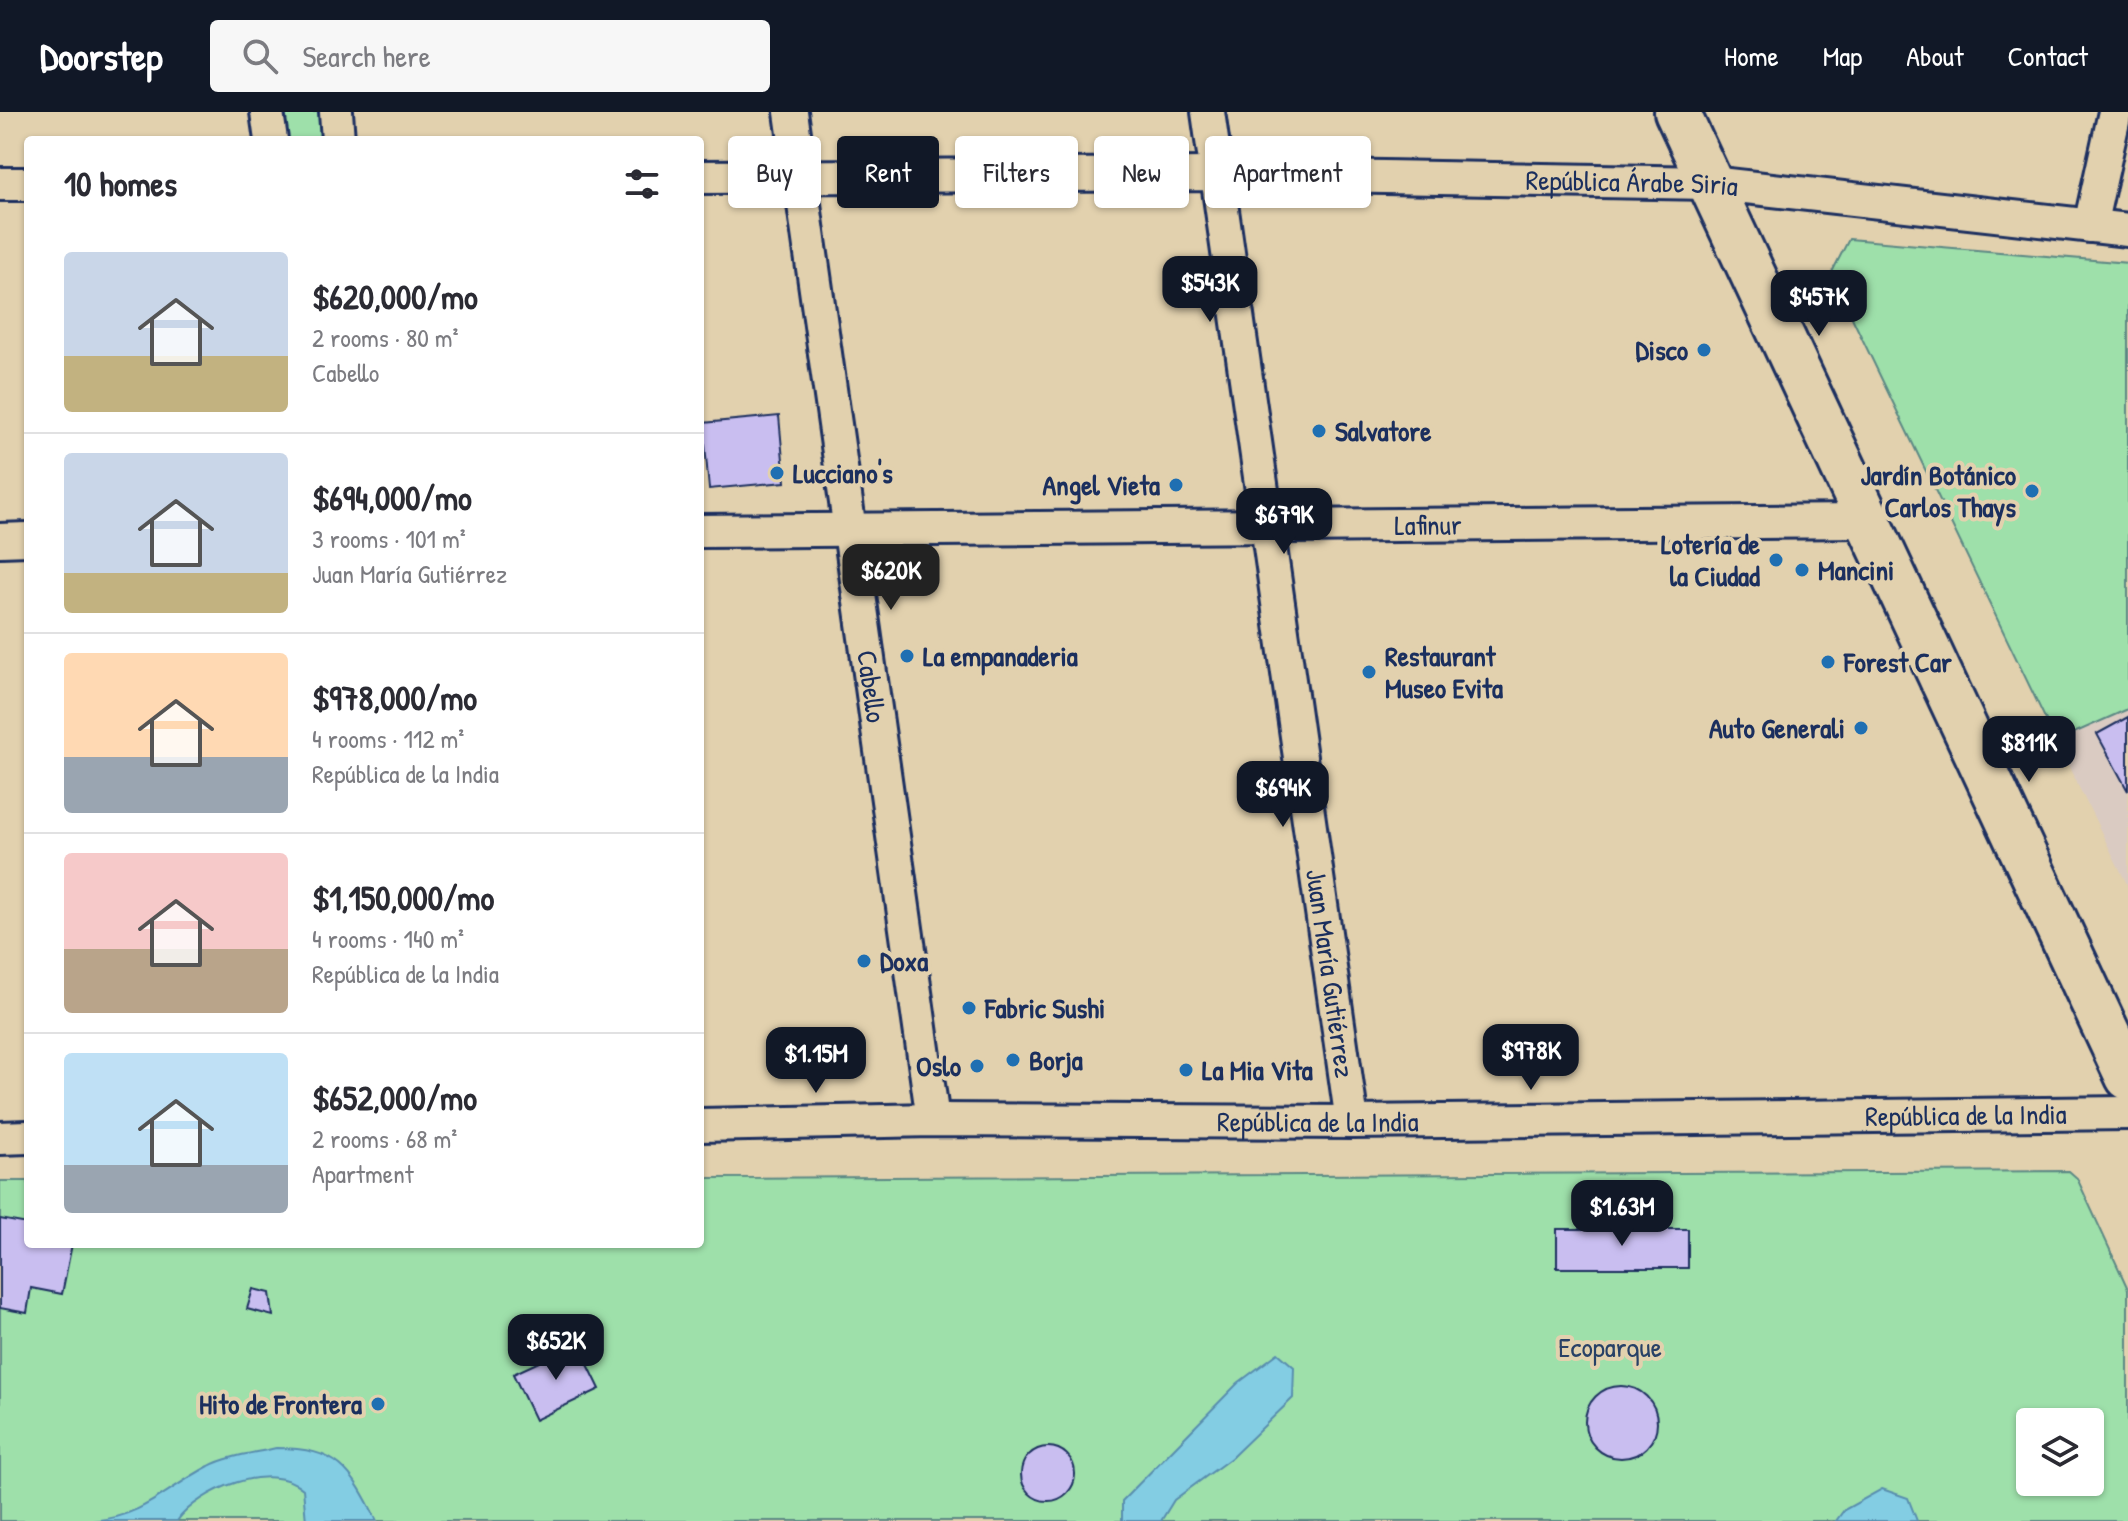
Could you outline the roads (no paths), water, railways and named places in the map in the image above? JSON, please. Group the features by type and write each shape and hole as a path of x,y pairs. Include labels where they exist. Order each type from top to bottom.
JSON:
{"main road":[{"path":"1677,112 2128,1077"}],"street":[{"path":"267,112 270,136"},
{"path":"336,112 338,136"},
{"name":"Cabello","path":"791,112 795,136"},
{"name":"Juan María Gutiérrez","path":"1208,112 1211,136"},
{"path":"2090,226 2115,112"},
{"name":"República Árabe Siria","path":"821,177 1205,174"},
{"name":"República Árabe Siria","path":"704,177 728,177"},
{"name":"República Árabe Siria","path":"1371,177 1710,183 2128,230"},
{"path":"0,184 24,184"},
{"name":"Cabello","path":"805,208 933,1120"},
{"name":"Juan María Gutiérrez","path":"1221,208 1352,1122"},
{"name":"Lafinur","path":"704,531 1867,521"},
{"path":"0,540 24,539"},
{"name":"República de la India","path":"704,1125 933,1120 1352,1122 2128,1113"},
{"path":"0,1138 24,1137"}],"water":[{"path":"1278,1353 1294,1367 1293,1398 1231,1458 1174,1500 1161,1521 1122,1521 1122,1501 1238,1383"},
{"path":"276,1448 314,1452 340,1465 359,1488 377,1521 306,1521 303,1489 273,1477 236,1482 218,1490 201,1499 177,1521 92,1521 126,1514 141,1507 216,1463"},
{"path":"1882,1489 1908,1498 1917,1521 1836,1521 1844,1510"}],"place":[{"name":"Disco","path":"1704,350"},
{"name":"Salvatore","path":"1319,431"},
{"name":"Lucciano's","path":"777,473"},
{"name":"Angel Vieta","path":"1176,485"},
{"name":"Jardín Botánico Carlos Thays","path":"2032,491"},
{"name":"Lotería de la Ciudad","path":"1776,560"},
{"name":"Mancini","path":"1802,570"},
{"name":"La empanaderia","path":"907,656"},
{"name":"Forest Car","path":"1828,662"},
{"name":"Restaurant Museo Evita","path":"1369,672"},
{"name":"Auto Generali","path":"1861,728"},
{"name":"Doxa","path":"864,961"},
{"name":"Fabric Sushi","path":"969,1008"},
{"name":"Borja","path":"1013,1060"},
{"name":"Oslo","path":"977,1066"},
{"name":"La Mia Vita","path":"1186,1070"},
{"name":"Hito de Frontera","path":"378,1404"}],"park label":[{"name":"Ecoparque","path":"1610,1347"}]}
